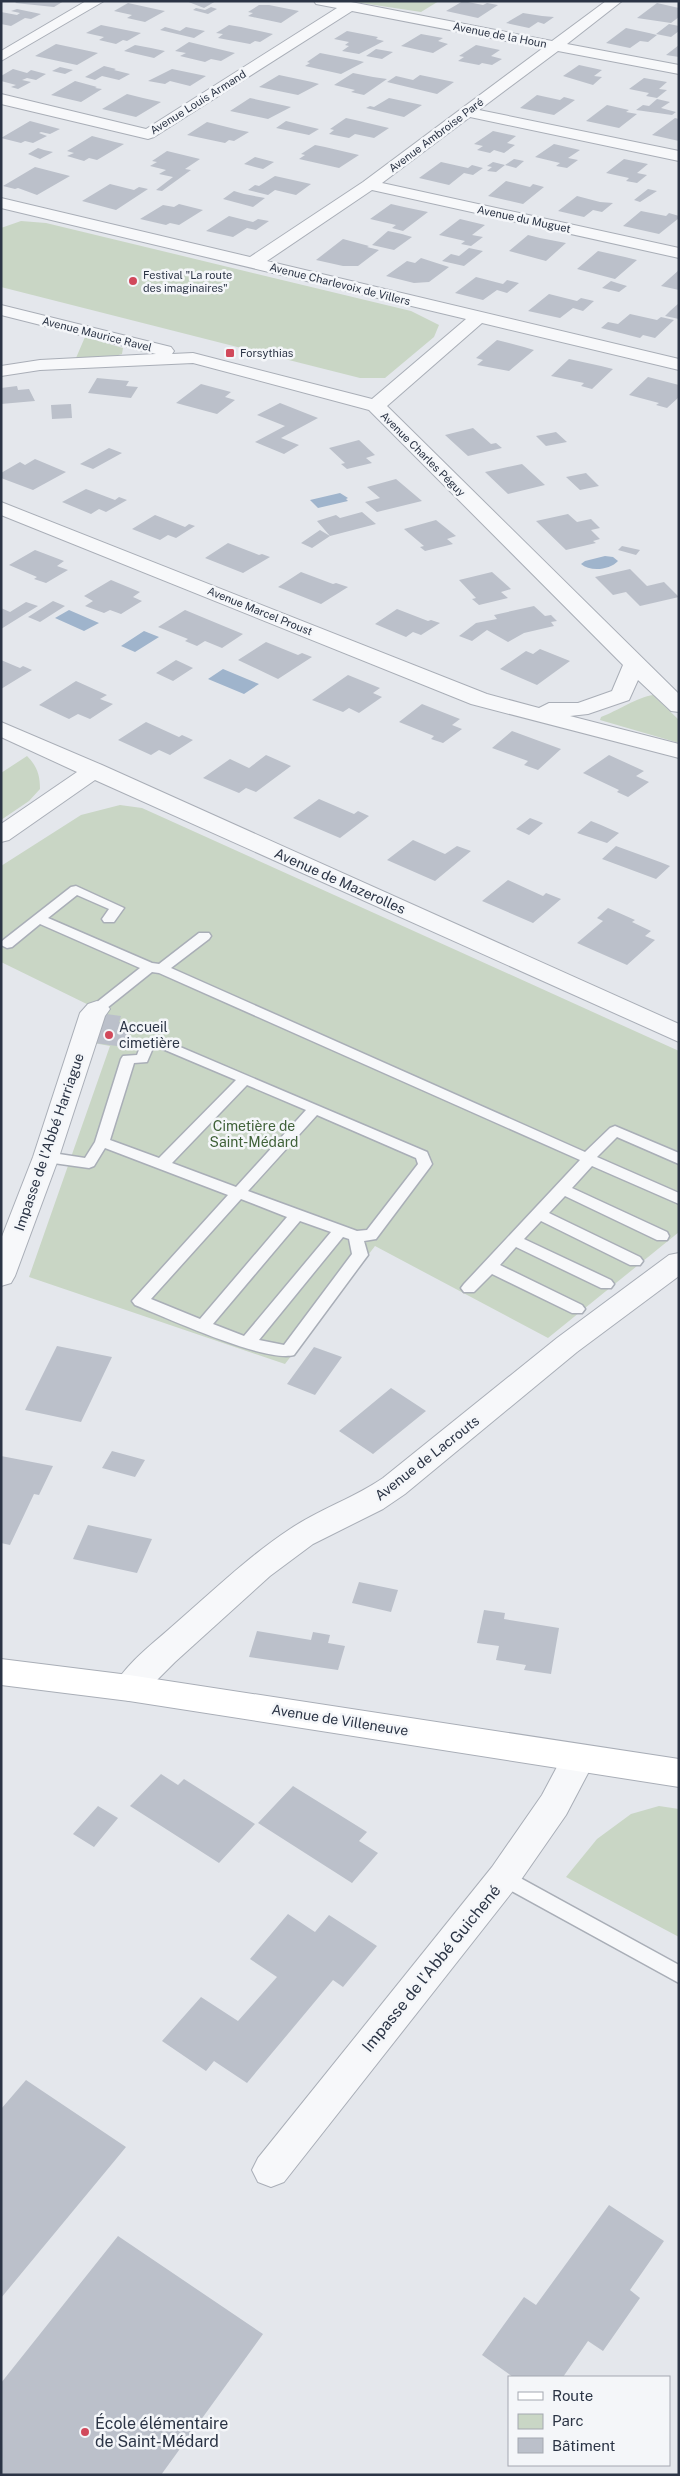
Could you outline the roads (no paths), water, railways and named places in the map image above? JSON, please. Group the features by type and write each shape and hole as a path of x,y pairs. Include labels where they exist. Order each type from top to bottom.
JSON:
{"main road":[{"name":"Avenue de Villeneuve","path":"1,1672 129,1688 679,1773"}],"street":[{"path":"1,57 97,1"},
{"name":"Avenue de la Houn","path":"321,1 679,70"},
{"name":"Avenue Ambroise Paré","path":"253,263 370,185 616,1"},
{"name":"Avenue Louis Armand","path":"1,100 148,134 351,6"},
{"path":"468,112 679,156"},
{"name":"Avenue du Muguet","path":"370,185 679,253"},
{"name":"Avenue Charlevoix de Villers","path":"1,203 679,365"},
{"path":"1,219 19,208"},
{"name":"Avenue Maurice Ravel","path":"1,310 194,358"},
{"path":"376,406 478,318"},
{"name":"Avenue Charles Péguy","path":"1,371 40,365 194,358 376,406 634,664 672,699"},
{"name":"Avenue Marcel Proust","path":"1,508 479,699 679,751"},
{"name":"Avenue Marcel Proust","path":"520,710 580,709 621,695 634,664"},
{"path":"672,699 679,675"},
{"name":"Avenue de Mazerolles","path":"1,729 679,1034"},
{"path":"1,835 94,770"},
{"name":"Impasse de l'Abbé Harriague","path":"1,1276 9,1234 46,1157 93,1013 98,1009"},
{"name":"Avenue de Lacrouts","path":"129,1688 164,1653 259,1568 302,1536 372,1501 394,1486 567,1344 679,1262"},
{"name":"Impasse de l'Abbé Guichené","path":"271,2170 504,1877 554,1805 579,1758"}],"lane":[{"path":"7,944 76,890 117,908 109,919"},
{"path":"39,919 155,968 679,1199"},
{"path":"98,1009 204,936"},
{"path":"46,1157 89,1162 102,1142 128,1059 142,1060 147,1045 159,1042 422,1156 425,1164 371,1234 356,1236 102,1142"},
{"path":"162,1164 245,1079"},
{"path":"315,1109 237,1192 140,1301 267,1349 288,1351 360,1255 356,1236"},
{"path":"469,1288 615,1131 679,1159"},
{"path":"563,1189 662,1236"},
{"path":"539,1214 635,1261"},
{"path":"204,1325 297,1215"},
{"path":"248,1342 340,1231"},
{"path":"514,1240 606,1284"},
{"path":"489,1266 576,1309"},
{"path":"504,1877 679,1975"}],"water":[{"path":"340,493 348,498 346,499 348,501 318,508 310,500"},
{"path":"605,556 613,557 618,561 600,569 585,567 581,564 585,561"},
{"path":"69,610 99,623 84,631 55,618"},
{"path":"144,631 159,637 135,652 121,646"},
{"path":"223,669 259,684 244,694 208,679"}],"place":[{"name":"Festival \"La route des imaginaires\"","path":"133,281"},
{"name":"Forsythias","path":"230,353"},
{"name":"Accueil cimetière","path":"109,1035"},
{"name":"École élémentaire de Saint-Médard","path":"85,2432"}],"park label":[{"name":"Cimetière de Saint-Médard","path":"254,1134"}]}
